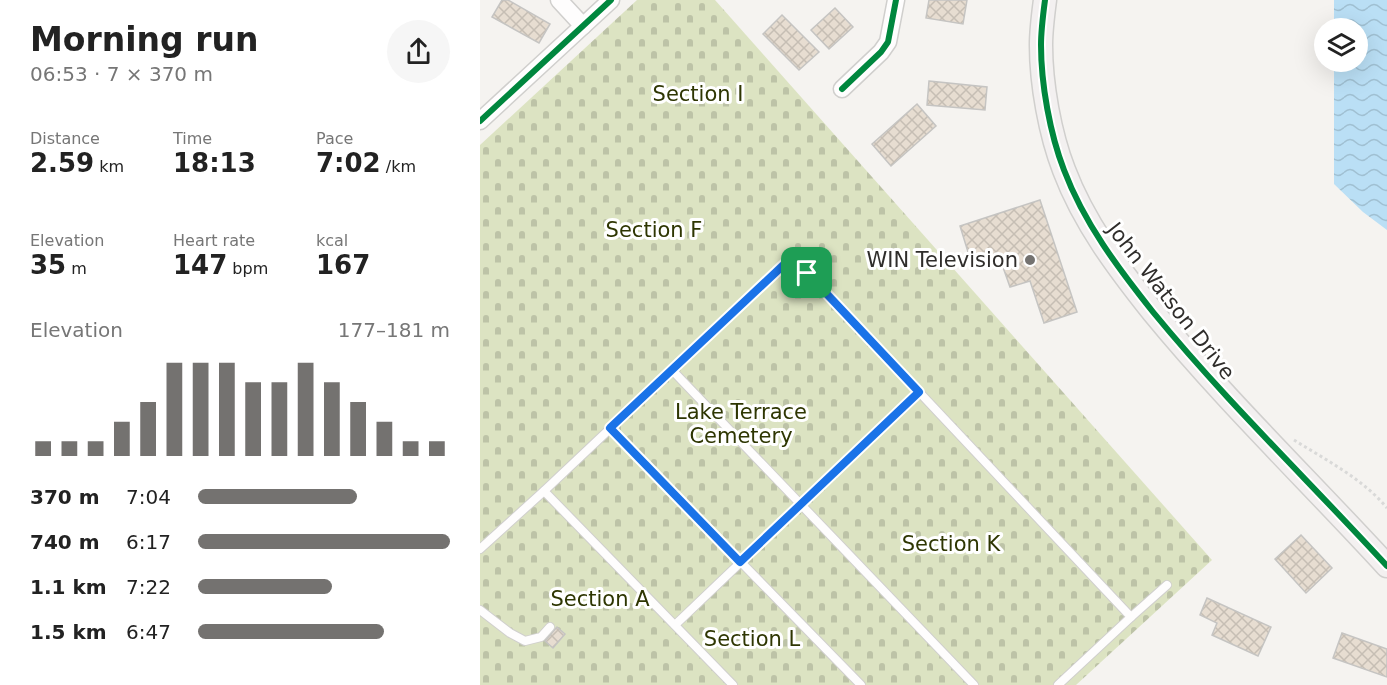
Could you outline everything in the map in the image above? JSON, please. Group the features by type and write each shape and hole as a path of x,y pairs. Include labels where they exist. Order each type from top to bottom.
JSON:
{"street":[{"path":"559,0 583,26"},
{"path":"480,122 611,0"},
{"path":"842,90 881,52 888,42 896,0"},
{"name":"John Watson Drive","path":"1045,0 1041,45 1046,100 1054,141 1064,170 1092,228 1112,259 1179,343 1223,393 1387,566"}],"lane":[{"path":"480,549 792,257 1131,617"},
{"path":"672,370 974,685"},
{"path":"675,625 919,392"},
{"path":"610,428 861,685"},
{"path":"544,491 733,685"},
{"path":"1058,685 1167,585"},
{"path":"480,610 510,633 525,641 542,637 550,627"}],"path":[{"path":"1286,434 1354,478 1387,508"}],"green space":[{"name":"Lake Terrace Cemetery","path":"637,0 715,0 1212,560 1076,685 480,685 480,145"}],"water":[{"path":"1334,0 1387,0 1387,230 1363,212 1334,184 1334,72 1368,72 1368,18 1334,18"}],"building":[{"path":"502,0 508,0 550,24 539,43 492,17"},
{"path":"929,0 967,0 963,24 926,18"},
{"path":"835,8 853,27 829,49 811,30"},
{"path":"782,15 819,52 799,70 763,34"},
{"path":"929,81 987,87 985,110 927,105"},
{"path":"917,104 936,126 891,166 872,144"},
{"name":"WIN Television","path":"1040,200 1077,312 1044,323 1030,281 1010,287 999,256 972,265 960,226"},
{"path":"1301,535 1332,568 1306,593 1275,559"},
{"path":"1207,598 1271,627 1258,656 1212,635 1217,623 1200,615"},
{"path":"557,627 565,634 553,648 545,641"},
{"path":"1342,633 1387,649 1387,677 1333,658"}],"cycle path":[{"path":"480,121 611,0"},
{"path":"842,89 881,52 888,42 896,0"},
{"path":"1045,0 1041,60 1051,125 1059,156 1072,190 1092,227 1127,279 1181,345 1387,566"}],"place":[{"name":"WIN Television","path":"1030,260"}],"route":[{"path":"792,257 807,273 919,392 740,562 610,428 792,257"}],"park label":[{"name":"Section I","path":"698,94"},
{"name":"Section F","path":"654,230"},
{"name":"Section K","path":"951,544"},
{"name":"Section A","path":"600,599"},
{"name":"Section L","path":"752,639"}]}
